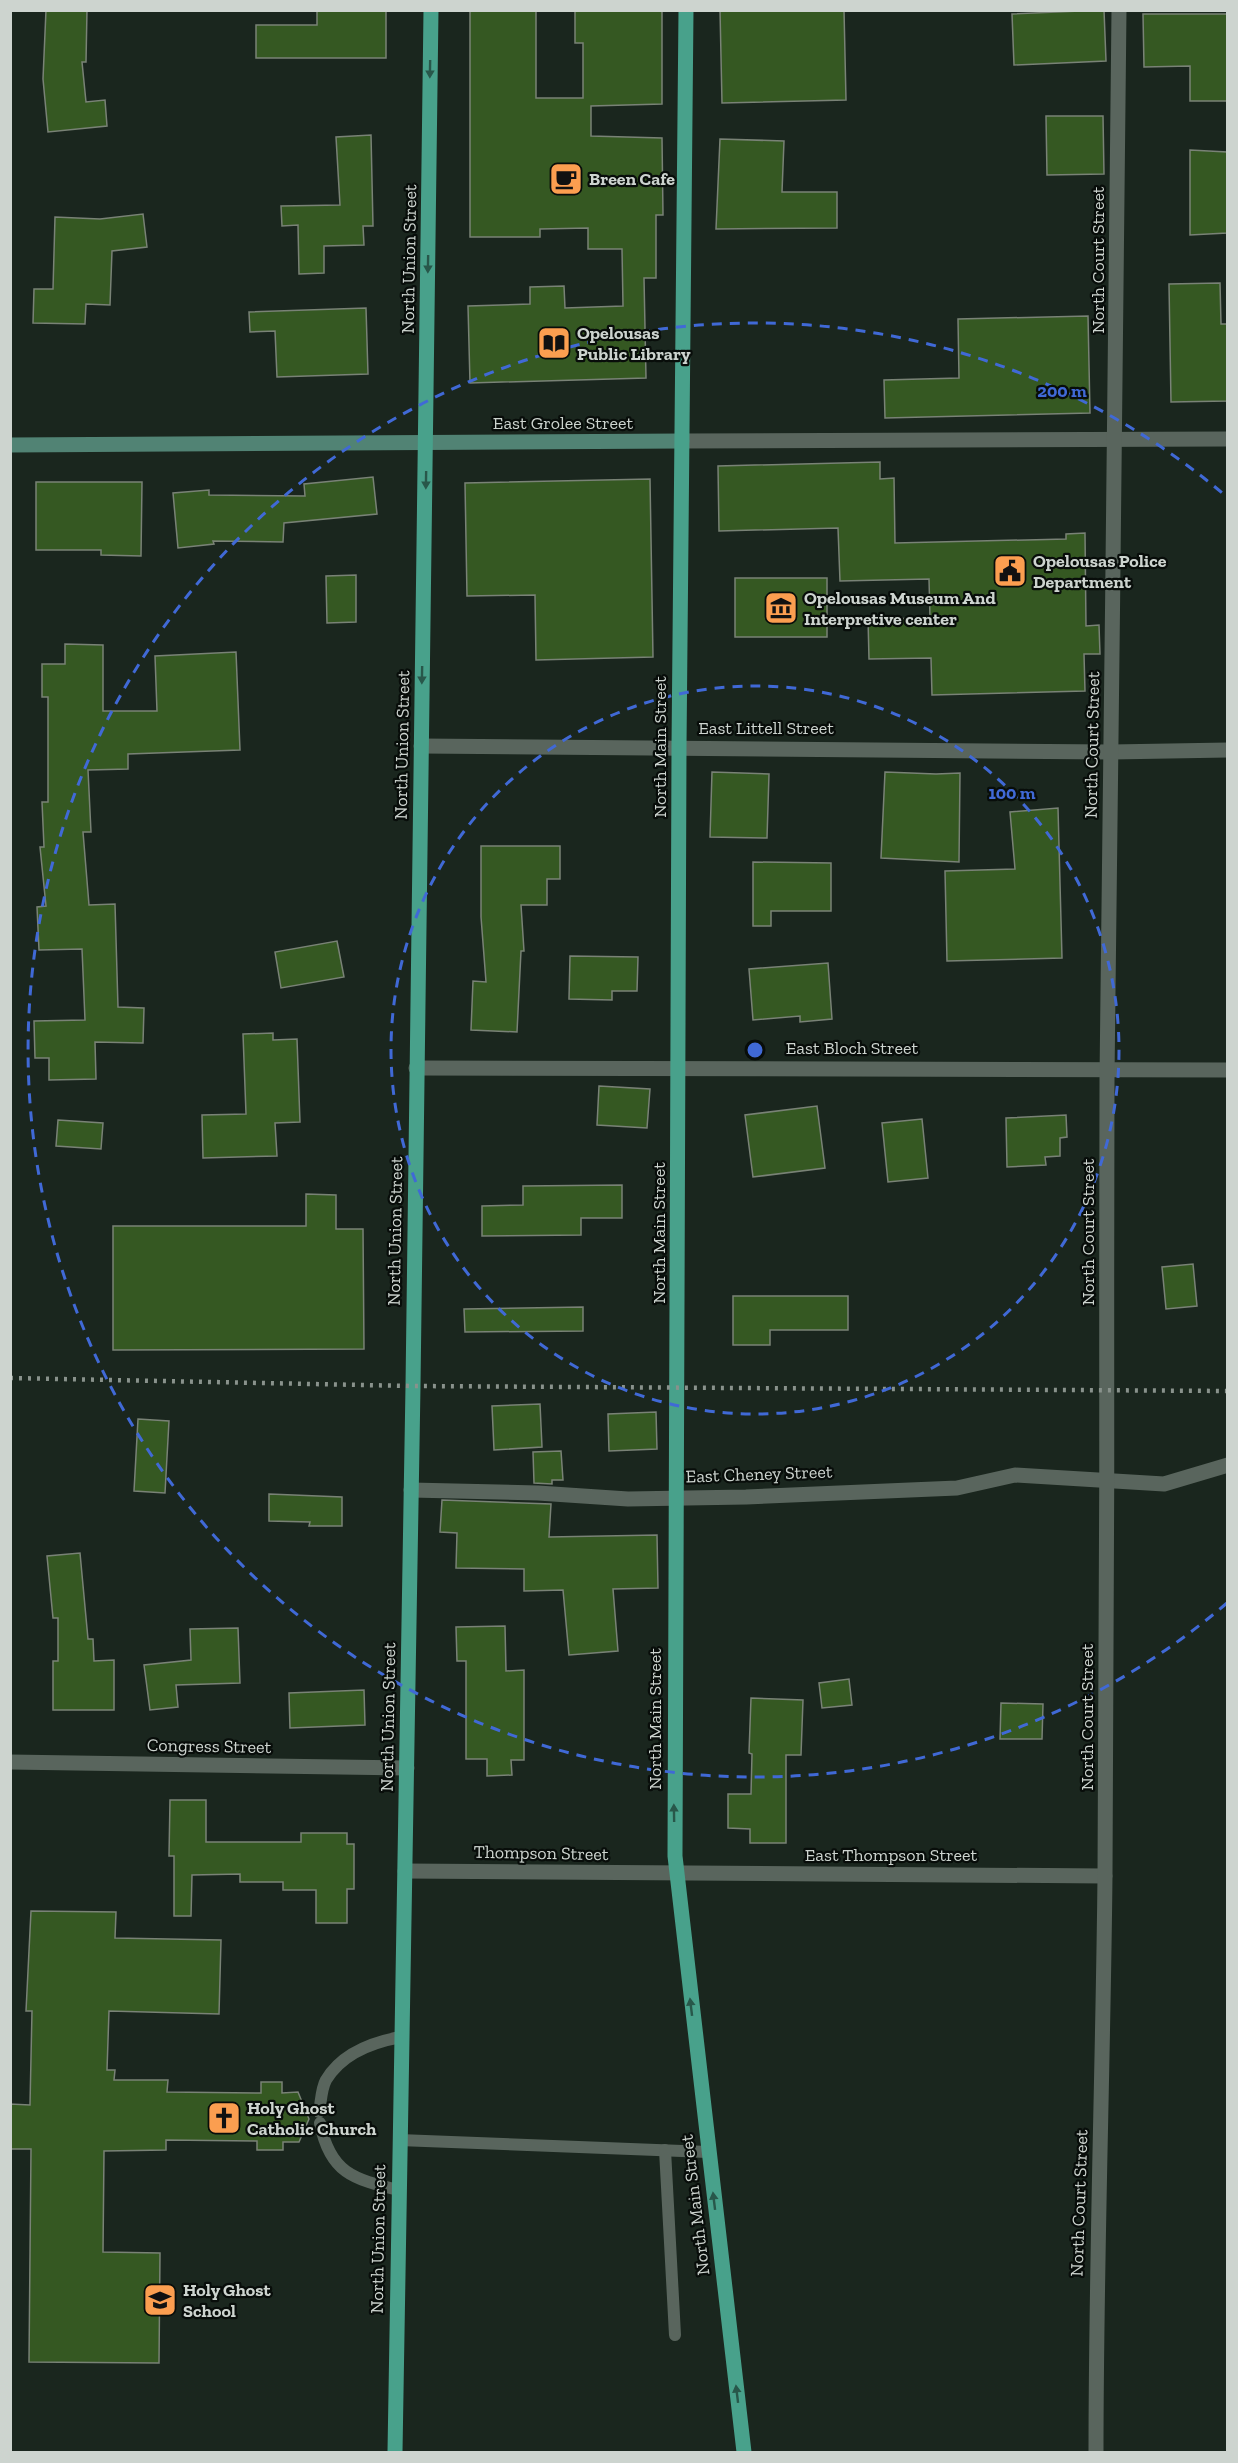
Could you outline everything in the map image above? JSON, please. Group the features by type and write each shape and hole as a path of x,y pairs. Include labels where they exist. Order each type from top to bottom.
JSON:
{"main road":[{"name":"North Union Street","path":"395,2452 407,1768 431,10"},
{"name":"North Main Street","path":"686,10 679,747 680,1067 673,1766 677,1874 744,2452"}],"street":[{"name":"North Court Street","path":"1096,2452 1096,2284 1102,2134 1105,1875 1107,1071 1116,438 1119,10"},
{"name":"East Grolee Street","path":"10,445 1227,439"},
{"name":"East Littell Street","path":"421,746 1111,752 1227,750"},
{"name":"East Bloch Street","path":"416,1068 1227,1070"},
{"name":"East Cheney Street","path":"411,1490 538,1493 628,1499 676,1496 746,1497 957,1488 1015,1475 1164,1484 1227,1465"},
{"name":"Congress Street","path":"10,1762 407,1768"},
{"name":"Thompson Street","path":"405,1871 677,1874"},
{"name":"East Thompson Street","path":"677,1874 1105,1875"}],"lane":[{"path":"398,2190 369,2183 342,2170 324,2144 320,2118 326,2081 346,2058 372,2043 401,2037"},
{"path":"399,2140 708,2152"},
{"path":"665,2150 675,2335"}],"building":[{"path":"46,10 87,10 86,62 82,62 86,102 105,100 107,126 48,132 43,79"},
{"path":"317,10 386,10 386,58 256,58 256,25 317,25"},
{"name":"Breen Cafe","path":"470,10 536,10 536,98 583,98 583,43 575,43 575,10 662,10 662,104 591,106 591,136 662,138 663,215 656,215 656,278 644,278 646,378 470,383 468,306 530,304 530,287 564,286 565,308 623,306 622,249 588,249 588,228 540,229 540,237 470,237"},
{"path":"720,10 844,10 846,100 722,103"},
{"path":"1104,10 1106,61 1014,65 1012,14"},
{"path":"1143,14 1227,14 1227,101 1190,101 1190,66 1144,67"},
{"path":"1046,116 1103,116 1104,174 1047,175"},
{"path":"371,135 373,226 363,226 364,245 324,246 324,273 299,274 298,225 282,226 281,206 340,205 336,137"},
{"path":"720,139 784,141 782,192 837,192 837,228 716,229"},
{"path":"1190,150 1227,152 1227,233 1190,235"},
{"path":"143,214 147,247 112,251 110,305 86,304 85,324 33,323 34,289 53,289 55,217 100,219"},
{"path":"1220,283 1221,324 1227,324 1227,401 1171,402 1169,284"},
{"path":"366,308 368,374 277,377 275,331 250,332 249,312"},
{"path":"1088,316 1090,413 885,418 884,380 959,378 958,319"},
{"path":"880,462 880,479 894,478 895,543 1066,539 1066,534 1085,533 1086,626 1099,625 1100,654 1084,654 1085,691 932,695 931,658 869,659 868,619 930,618 929,579 840,581 838,528 719,531 718,466"},
{"path":"373,477 377,514 284,523 283,542 213,541 214,544 178,548 173,493 209,490 209,495 305,496 304,484"},
{"path":"650,479 653,657 536,660 535,595 467,596 465,483"},
{"path":"36,482 142,482 141,556 101,555 101,550 36,550"},
{"path":"356,575 356,622 327,623 326,576"},
{"name":"Opelousas Museum And Interpretive center","path":"735,578 827,578 827,637 735,637"},
{"path":"65,644 103,645 103,711 157,711 155,656 236,652 240,750 128,754 128,769 88,770 91,832 83,832 89,905 115,904 118,1007 144,1008 143,1043 95,1042 96,1079 49,1080 49,1058 35,1058 34,1021 85,1020 82,949 39,950 37,907 46,906 40,847 44,847 42,802 48,802 48,697 42,697 42,664 65,664"},
{"path":"712,772 769,774 767,838 710,837"},
{"path":"885,772 960,773 959,862 881,858"},
{"path":"1058,808 1062,958 947,961 945,871 1015,869 1010,812"},
{"path":"481,846 560,846 560,879 547,879 547,905 521,905 524,951 521,951 517,1032 471,1030 473,981 486,982 481,917"},
{"path":"753,862 831,863 831,911 771,911 771,926 753,926"},
{"path":"337,941 344,977 281,988 275,952"},
{"path":"570,956 638,957 637,991 612,991 612,1000 569,999"},
{"path":"828,963 832,1019 800,1022 800,1016 753,1020 749,969"},
{"path":"273,1033 273,1040 297,1039 300,1122 275,1123 277,1156 203,1158 202,1115 246,1114 243,1034"},
{"path":"599,1086 650,1089 647,1128 597,1125"},
{"path":"817,1106 825,1168 753,1177 745,1115"},
{"path":"1066,1115 1067,1137 1060,1138 1060,1156 1045,1157 1046,1165 1007,1167 1006,1118"},
{"path":"922,1119 928,1178 888,1182 882,1123"},
{"path":"58,1120 103,1123 101,1149 56,1146"},
{"path":"622,1185 622,1218 581,1218 581,1235 482,1236 482,1206 523,1205 523,1186"},
{"path":"306,1194 336,1195 336,1229 363,1229 364,1349 113,1350 113,1226 306,1226"},
{"path":"1193,1264 1197,1306 1166,1309 1162,1267"},
{"path":"733,1296 848,1296 848,1330 770,1330 770,1345 733,1345"},
{"path":"583,1307 583,1331 465,1332 464,1309"},
{"path":"540,1404 542,1447 494,1450 492,1406"},
{"path":"656,1412 657,1449 609,1451 608,1414"},
{"path":"138,1419 169,1421 165,1493 134,1491"},
{"path":"561,1451 563,1480 552,1480 552,1484 534,1483 533,1452"},
{"path":"269,1494 342,1497 342,1526 309,1526 310,1522 269,1521"},
{"path":"442,1500 551,1504 549,1537 657,1535 658,1588 613,1589 618,1651 569,1655 563,1590 524,1591 524,1569 456,1568 457,1533 440,1532"},
{"path":"80,1553 88,1639 93,1639 94,1661 114,1660 114,1710 53,1710 53,1661 58,1661 58,1618 53,1618 47,1556"},
{"path":"505,1626 506,1671 524,1670 524,1760 511,1760 512,1775 487,1776 487,1759 466,1759 466,1661 457,1661 456,1627"},
{"path":"238,1628 240,1683 176,1685 178,1707 150,1710 144,1665 191,1660 190,1629"},
{"path":"849,1679 852,1705 822,1708 819,1683"},
{"path":"364,1690 365,1725 290,1728 289,1693"},
{"path":"751,1698 803,1700 801,1755 786,1755 786,1843 750,1843 750,1829 728,1828 728,1794 751,1794 752,1754 749,1753"},
{"path":"1001,1703 1043,1704 1042,1739 1000,1739"},
{"path":"170,1800 206,1800 206,1842 301,1842 301,1833 347,1833 347,1844 354,1844 354,1889 347,1889 347,1923 316,1923 316,1890 283,1890 283,1882 240,1882 240,1874 192,1875 191,1916 174,1916 174,1856 169,1856"},
{"path":"31,1911 116,1912 115,1938 221,1940 219,2014 109,2011 107,2070 115,2070 114,2080 168,2080 167,2092 261,2093 261,2082 282,2082 282,2093 298,2092 309,2119 299,2142 283,2142 283,2150 257,2150 257,2141 166,2140 166,2150 104,2151 103,2252 160,2253 159,2363 29,2362 31,2149 10,2149 10,2104 30,2105 32,2011 26,2011"}],"railway":[{"path":"10,1378 413,1386 1228,1391"}],"place":[{"name":"Breen Cafe","path":"566,179"},
{"name":"Opelousas Public Library","path":"554,343"},
{"name":"Opelousas Police Department","path":"1010,571"},
{"name":"Opelousas Museum And Interpretive center","path":"781,608"},
{"name":"Holy Ghost Catholic Church","path":"224,2118"},
{"name":"Holy Ghost School","path":"160,2300"}]}
